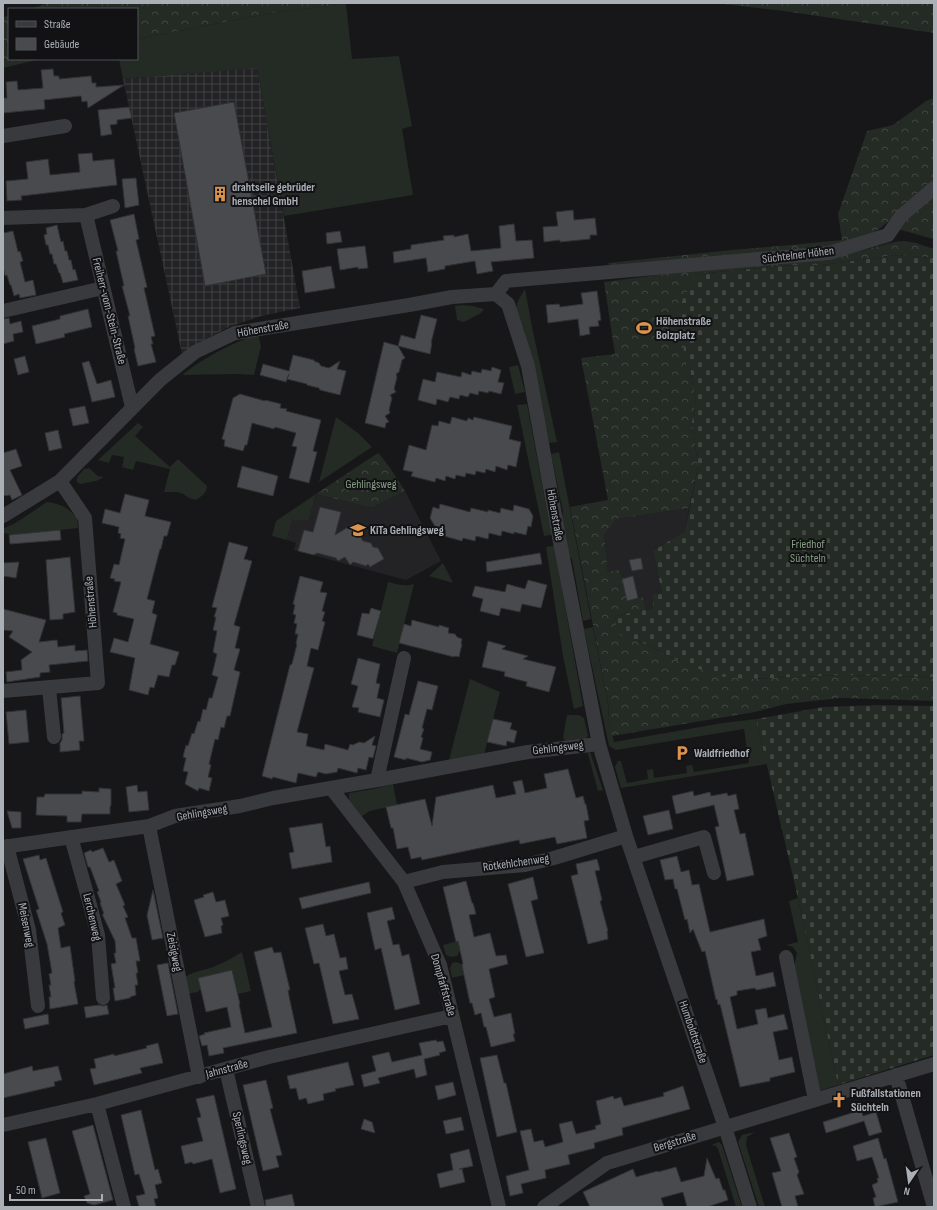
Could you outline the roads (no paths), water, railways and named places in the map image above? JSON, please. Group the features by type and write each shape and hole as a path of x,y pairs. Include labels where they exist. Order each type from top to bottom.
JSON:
{"street":[{"path":"3,136 65,126"},
{"name":"Süchtelner Höhen","path":"496,294 506,281 829,253 888,235 901,216 934,188"},
{"path":"3,218 86,215 113,206"},
{"name":"Freiherr-vom-Stein-Straße","path":"86,215 132,407"},
{"path":"3,311 104,288"},
{"name":"Höhenstraße","path":"3,516 60,481 160,380 195,352 235,333 452,297 496,294 508,304 528,366 599,744"},
{"name":"Höhenstraße","path":"49,688 98,683 85,518 60,481"},
{"path":"377,780 404,658"},
{"path":"3,691 49,688 54,737"},
{"name":"Gehlingsweg","path":"5,846 149,826 175,816 240,806 273,798 528,752 599,744"},
{"name":"Humboldtstraße","path":"599,744 626,836 725,1127 750,1207"},
{"name":"Dompfaffstraße","path":"331,788 404,882 440,965 499,1207"},
{"name":"Zeisigweg","path":"149,826 199,1077"},
{"name":"Rotkehlchenweg","path":"404,882 443,872 525,864 554,858 626,836"},
{"path":"634,857 704,837 714,873"},
{"name":"Lerchenweg","path":"71,838 98,935 103,998"},
{"name":"Meisenweg","path":"5,846 29,930 38,1006"},
{"path":"786,957 815,1100"},
{"name":"Jahnstraße","path":"3,1125 97,1104 269,1058 452,1016"},
{"name":"Bergstraße","path":"544,1207 607,1163 934,1064"},
{"name":"Sperlingsweg","path":"226,1070 258,1207"},
{"path":"896,1075 934,1207"},
{"path":"97,1104 124,1207"}],"place":[{"name":"drahtseile gebrüder henschel GmbH","path":"220,194"},
{"name":"Höhenstraße Bolzplatz","path":"644,328"},
{"name":"KiTa Gehlingsweg","path":"358,530"},
{"name":"Waldfriedhof","path":"682,753"},
{"name":"Fußfallstationen Süchteln","path":"839,1100"}],"park label":[{"name":"Friedhof Süchteln","path":"808,551"}]}
